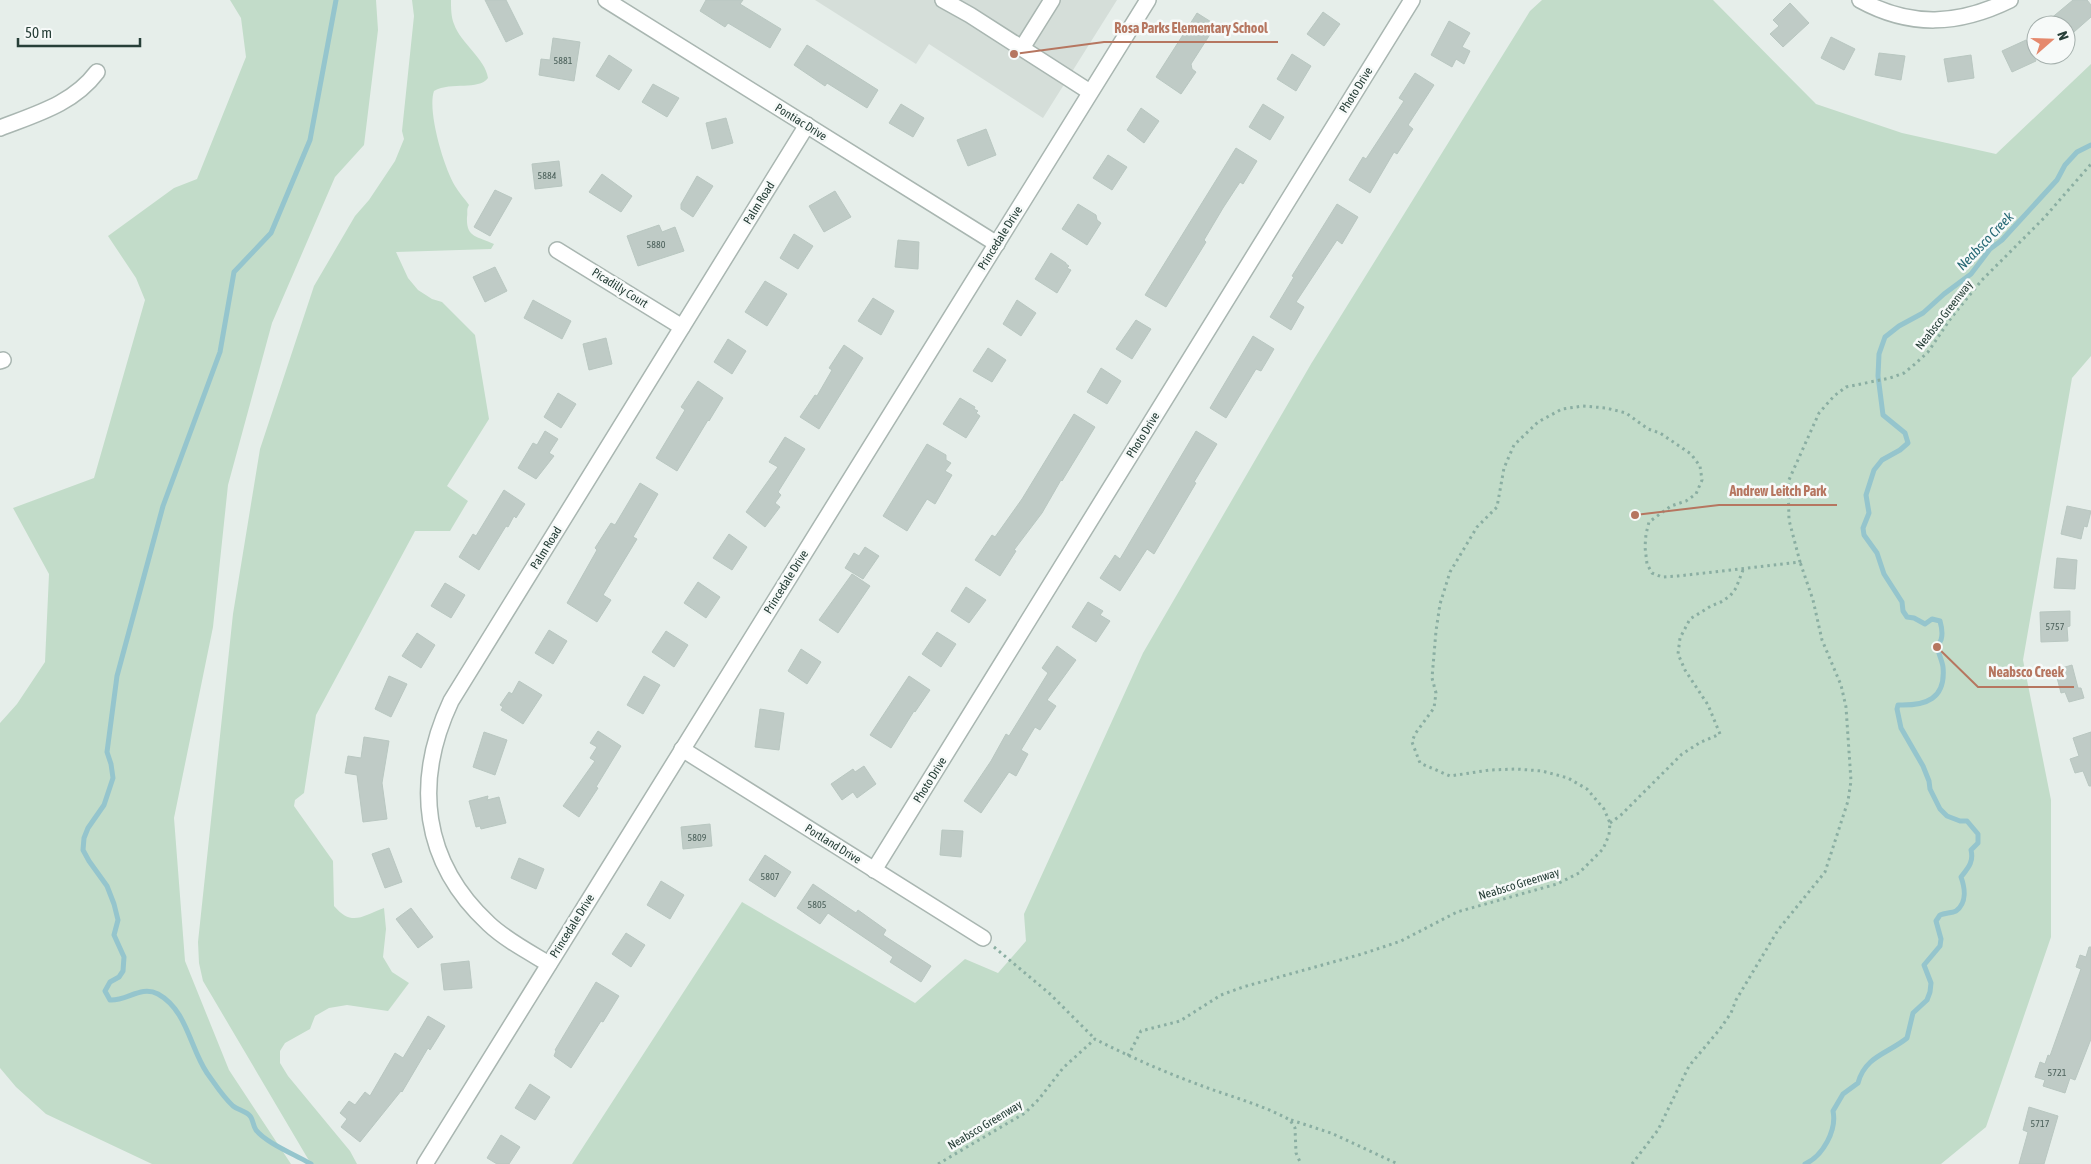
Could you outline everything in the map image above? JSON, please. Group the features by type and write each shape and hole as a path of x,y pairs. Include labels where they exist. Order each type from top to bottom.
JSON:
{"street":[{"name":"Pontiac Drive","path":"606,0 997,244"},
{"path":"942,0 967,6 1022,48 1090,92"},
{"path":"1022,48 1052,0"},
{"name":"Princedale Drive","path":"425,1164 1148,0"},
{"name":"Photo Drive","path":"874,870 1412,0"},
{"path":"1860,0 1895,15 1916,20 1941,20 1965,17 1989,10 2010,0"},
{"path":"0,128 62,104 78,93 97,72"},
{"name":"Palm Road","path":"549,964 489,925 456,886 444,863 430,818 428,792 432,750 440,725 451,701 807,125"},
{"name":"Picadilly Court","path":"557,250 682,327"},
{"name":"Portland Drive","path":"682,749 983,938"}],"path":[{"name":"Neabsco Greenway","path":"1632,1164 1658,1130 1689,1066 1731,1013 1736,1000 1778,930 1825,872 1848,801 1851,782 1846,707 1840,685 1822,640 1788,520 1788,482 1819,413 1834,396 1846,387 1890,378 1904,373 1928,352 1951,318 1982,280 2044,218 2091,164"},
{"path":"1742,570 1736,588 1730,596 1690,619 1682,633 1678,654 1685,670 1708,705 1720,734 1701,742 1682,754 1621,815 1610,822 1604,809 1587,789 1568,778 1542,771 1516,769 1490,770 1450,776 1420,763 1412,742 1415,734 1434,708 1436,693 1432,678 1436,631 1440,604 1450,572 1478,527 1497,507 1504,468 1514,445 1538,422 1562,408 1583,406 1626,413 1648,429 1660,433 1691,454 1700,466 1702,480 1696,494 1686,501 1671,506 1649,522 1645,547 1647,564 1652,573 1662,577 1742,570 1800,562"},
{"name":"Neabsco Greenway","path":"1128,1056 1141,1031 1180,1021 1221,995 1270,979 1362,954 1401,941 1457,912 1557,884 1579,873 1603,848 1609,835 1610,822"},
{"path":"983,938 1050,994 1095,1039 1128,1056 1290,1120 1331,1134 1398,1164"},
{"name":"Neabsco Greenway","path":"938,1164 1025,1112 1039,1099 1063,1068 1095,1039"},
{"path":"1290,1120 1296,1128 1296,1153 1301,1164"}],"shaded area":[{"path":"815,0 1117,0 1043,118 929,44 916,64"}],"green space":[{"path":"230,0 376,0 378,30 364,145 335,177 272,323 228,485 213,627 174,818 185,961 229,1070 291,1164 152,1164 46,1114 16,1087 0,1068 0,723 17,704 45,662 49,574 13,508 94,478 145,300 136,278 108,236 174,188 197,179 246,57 241,18"},
{"path":"412,0 451,0 452,18 457,31 478,57 486,71 488,78 484,82 441,88 434,91 432,100 435,125 446,166 455,186 469,205 467,210 468,229 474,235 494,244 491,249 396,252 408,278 418,290 432,299 442,302 475,335 489,419 447,486 468,501 450,531 415,531 316,715 304,793 295,800 294,806 333,861 334,906 346,916 352,918 358,918 384,908 386,929 383,957 392,972 409,983 388,1011 347,1005 329,1008 315,1016 310,1029 285,1043 280,1051 280,1063 288,1076 350,1151 357,1164 311,1164 203,981 199,963 198,942 233,614 260,449 314,286 355,216 369,200 395,161 404,139 402,131 414,16"},
{"path":"1542,0 1713,0 1816,104 1902,133 1996,154 2091,64 2091,356 2072,378 2023,660 2051,800 2051,937 1986,1127 1941,1164 572,1164 742,902 915,1003 965,959 998,973 1026,941 1024,914 1143,653 1311,364 1530,11"}],"building":[{"path":"485,0 506,0 523,34 506,42"},
{"path":"706,0 743,0 740,4 781,29 770,48 728,23 725,27 700,11"},
{"path":"2073,0 2087,0 2091,5 2091,17 2076,30 2076,15 2055,15"},
{"path":"1790,3 1809,23 1783,47 1770,34 1779,26 1773,20"},
{"path":"1323,12 1340,24 1324,46 1307,34"},
{"path":"1197,13 1216,25 1191,64 1192,69 1196,72 1181,94 1156,77"},
{"path":"1449,21 1470,33 1462,47 1470,51 1464,64 1456,59 1452,67 1431,55"},
{"path":"1831,37 1855,49 1844,70 1821,58"},
{"path":"553,38 580,42 574,81 539,75 541,59 550,60"},
{"path":"2026,40 2027,65 2012,72 2002,51"},
{"path":"807,45 878,90 867,108 827,83 825,86 794,65"},
{"path":"1879,53 1905,56 1901,80 1875,75"},
{"path":"1292,54 1311,66 1296,91 1277,79"},
{"path":"609,55 632,70 619,90 596,76"},
{"path":"1971,55 1974,78 1948,82 1944,59"},
{"path":"1415,73 1434,85 1408,125 1413,129 1397,154 1394,152 1370,193 1349,180 1363,157 1366,159 1404,101 1399,98"},
{"path":"653,84 679,98 667,117 642,102"},
{"path":"901,104 924,118 913,137 889,123"},
{"path":"1263,104 1284,117 1270,140 1249,127"},
{"path":"1141,108 1159,121 1144,143 1127,130"},
{"path":"726,118 733,143 712,149 706,123"},
{"path":"986,129 996,155 968,166 957,140"},
{"path":"1236,148 1257,161 1243,184 1240,182 1223,208 1204,240 1206,242 1166,307 1145,295"},
{"path":"1108,155 1127,167 1112,190 1093,178"},
{"path":"559,161 562,186 535,189 532,164"},
{"path":"602,174 632,196 621,212 589,192"},
{"path":"697,176 713,186 693,217 681,209 681,204"},
{"path":"495,190 512,198 490,236 474,227"},
{"path":"835,191 851,217 824,232 809,206"},
{"path":"1078,204 1096,215 1097,220 1101,223 1087,245 1062,229"},
{"path":"1337,204 1358,217 1342,244 1337,240 1296,302 1304,307 1291,330 1270,317 1294,277 1292,276"},
{"path":"659,225 662,232 675,227 684,251 638,266 627,236"},
{"path":"794,234 813,246 798,269 780,258"},
{"path":"898,240 919,242 918,269 895,267"},
{"path":"1051,253 1066,263 1069,266 1067,268 1071,270 1057,293 1035,279"},
{"path":"495,267 507,291 485,302 473,277"},
{"path":"765,281 787,294 767,326 745,312"},
{"path":"873,298 894,311 881,335 858,321"},
{"path":"533,300 571,321 562,339 524,318"},
{"path":"1017,300 1036,313 1021,336 1003,324"},
{"path":"1136,320 1151,329 1132,359 1116,349"},
{"path":"1253,336 1274,349 1261,371 1256,369 1226,418 1210,408"},
{"path":"606,338 612,364 589,370 583,344"},
{"path":"728,339 746,351 732,374 714,362"},
{"path":"844,345 863,358 819,429 800,417 815,395 817,396 832,370 829,368"},
{"path":"988,348 1006,360 992,382 973,371"},
{"path":"1101,368 1121,381 1107,404 1087,392"},
{"path":"698,381 723,398 677,471 656,458 685,410 681,407"},
{"path":"558,393 576,404 561,428 544,417"},
{"path":"960,398 975,407 974,409 978,411 976,413 980,416 966,438 943,424"},
{"path":"1074,414 1095,427 1042,513 1014,550 1016,551 1000,576 975,560 992,535 995,537 1022,499"},
{"path":"545,431 558,439 549,453 554,456 536,479 518,468 533,443 537,445"},
{"path":"1196,431 1217,444 1154,554 1147,549 1120,591 1100,578 1115,555 1120,559"},
{"path":"785,437 805,449 778,492 781,495 775,503 780,507 765,527 746,512 778,467 769,462"},
{"path":"927,444 946,455 946,460 951,463 945,471 952,475 935,504 927,499 907,531 883,516"},
{"path":"640,483 658,494 633,537 637,539 603,595 611,600 597,622 567,603 597,550 595,548 611,523 615,525"},
{"path":"504,490 525,504 516,518 514,516 508,527 506,526 479,570 459,557 473,534 476,536"},
{"path":"2067,506 2091,511 2087,527 2084,526 2081,539 2061,534"},
{"path":"729,534 747,547 732,570 713,558"},
{"path":"865,547 879,556 863,579 845,568 854,553 859,556"},
{"path":"2057,558 2077,560 2075,589 2054,588"},
{"path":"852,574 870,586 838,633 819,620"},
{"path":"698,582 720,597 706,618 684,603"},
{"path":"445,583 465,595 451,618 431,606"},
{"path":"966,587 986,600 969,623 951,611"},
{"path":"1088,602 1103,611 1100,615 1110,621 1096,642 1072,627"},
{"path":"2070,611 2070,626 2067,627 2068,641 2041,642 2040,612"},
{"path":"549,630 567,641 553,664 535,653"},
{"path":"666,631 688,645 674,667 652,652"},
{"path":"937,632 956,644 941,667 922,654"},
{"path":"417,633 435,645 421,668 402,656"},
{"path":"1057,646 1076,660 1047,700 1056,706 1040,730 1035,727 1021,750 1028,754 1016,776 1009,772 981,813 964,801 991,761 1006,734 1009,736 1048,673 1042,668"},
{"path":"801,649 821,662 807,684 788,671"},
{"path":"2072,665 2078,688 2081,688 2084,698 2069,702 2065,692 2061,693 2055,670"},
{"path":"389,676 407,684 391,717 375,709"},
{"path":"644,676 660,685 643,714 627,705"},
{"path":"909,676 930,690 914,711 891,748 870,735"},
{"path":"519,681 542,695 523,724 501,710 503,707 500,705 509,692 512,694"},
{"path":"760,709 784,713 779,750 755,747"},
{"path":"598,731 621,746 596,787 598,788 579,817 563,806 595,761 590,758 597,747 590,743"},
{"path":"484,732 507,740 495,775 473,767"},
{"path":"2091,732 2091,786 2089,786 2083,771 2075,773 2070,759 2079,756 2073,738"},
{"path":"364,737 389,741 382,783 387,819 363,822 357,775 345,773 348,756 361,758"},
{"path":"864,766 876,784 857,798 853,792 842,800 831,784 853,769 855,772"},
{"path":"488,796 487,800 499,797 506,823 481,829 480,826 476,827 469,801"},
{"path":"710,824 712,846 683,849 681,827"},
{"path":"942,830 963,831 961,857 940,855"},
{"path":"389,848 402,882 385,888 372,854"},
{"path":"765,855 791,872 775,897 749,880"},
{"path":"519,858 544,869 536,889 511,878"},
{"path":"661,881 684,895 670,919 647,905"},
{"path":"813,884 856,913 858,910 886,930 883,935 931,966 921,982 890,962 893,957 828,913 820,924 797,908"},
{"path":"411,908 433,937 418,948 396,919"},
{"path":"626,933 645,945 631,967 612,954"},
{"path":"2089,947 2091,947 2091,1039 2075,1080 2070,1078 2065,1093 2043,1086 2045,1080 2035,1077 2040,1062 2045,1064 2048,1055 2050,1056 2081,969 2076,967 2080,955 2086,957"},
{"path":"469,961 472,988 444,990 441,964"},
{"path":"596,982 619,996 571,1068 554,1056 555,1050"},
{"path":"428,1016 445,1026 430,1050 428,1048 402,1092 360,1142 341,1127 347,1119 340,1113 349,1101 355,1105 365,1092 370,1096 395,1053 403,1058"},
{"path":"530,1084 550,1097 535,1120 515,1108"},
{"path":"2029,1107 2058,1116 2044,1164 2019,1164 2028,1132 2023,1130"},
{"path":"501,1135 520,1147 509,1164 497,1164 487,1158"}],"waterway":[{"path":"311,1164 267,1140 256,1130 248,1114 233,1106 226,1099 201,1063 182,1019 168,1001 158,994 146,991 110,1000 105,991 110,982 119,977 123,971 124,957 114,935 118,920 107,886 83,850 84,838 88,828 104,805 113,778 107,752 117,676 163,506 220,352 234,272 271,233 310,140 336,0"},
{"name":"Neabsco Creek","path":"1805,1164 1818,1155 1827,1142 1833,1126 1833,1111 1843,1094 1858,1083 1861,1074 1872,1061 1907,1038 1913,1013 1927,1000 1930,992 1931,983 1924,965 1940,946 1941,939 1936,921 1940,915 1956,911 1960,908 1964,890 1961,877 1971,861 1971,850 1978,843 1978,834 1967,821 1960,821 1947,816 1940,809 1930,789 1923,766 1901,728 1897,709 1898,705 1925,702 1932,698 1941,687 1943,667 1938,648 1942,638 1942,631 1940,621 1932,619 1925,624 1914,618 1907,617 1903,611 1902,602 1884,574 1877,553 1864,535 1863,528 1869,513 1866,495 1874,470 1882,460 1908,443 1905,433 1883,415 1878,376 1879,354 1885,337 1899,326 1923,313 1944,294 1971,274 1990,249 2002,240 2057,180 2065,165 2077,152 2091,145"}],"place":[{"name":"Rosa Parks Elementary School","path":"1014,54"},
{"name":"Andrew Leitch Park","path":"1635,515"},
{"name":"Neabsco Creek","path":"1937,647"}]}
